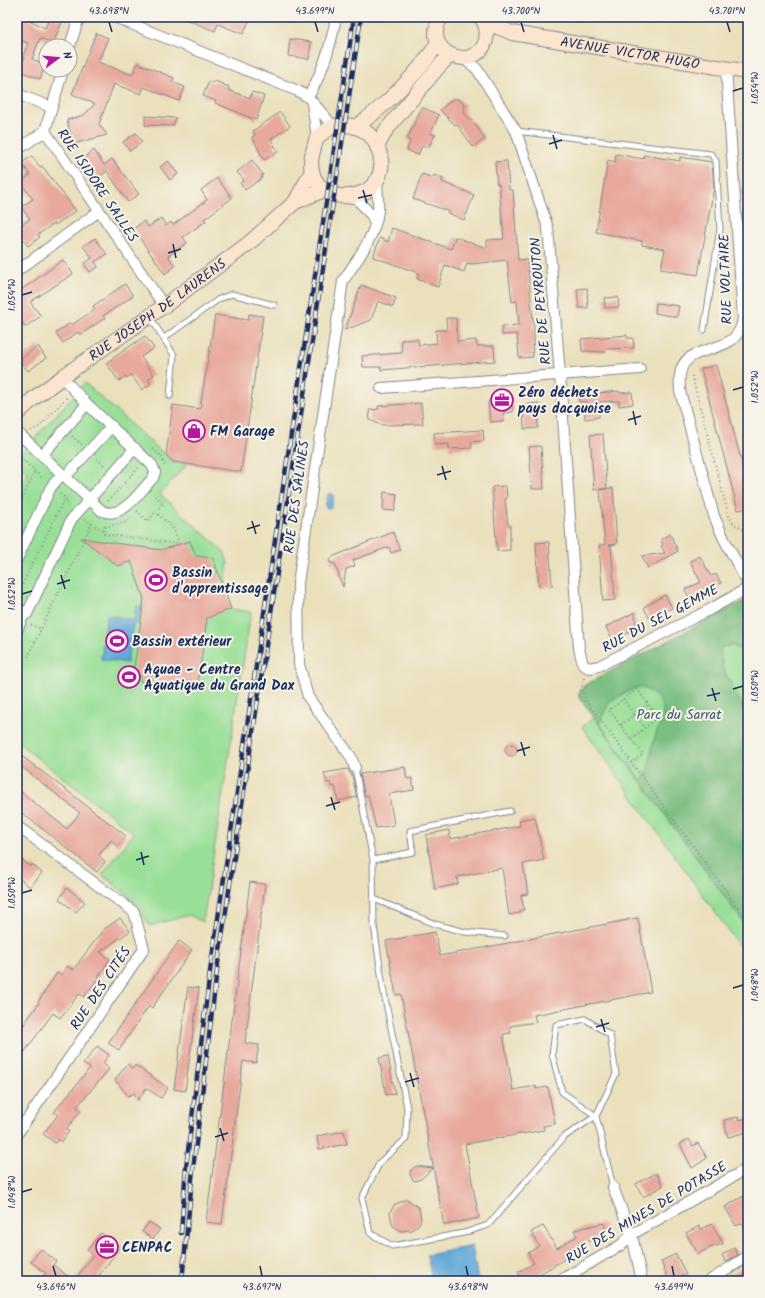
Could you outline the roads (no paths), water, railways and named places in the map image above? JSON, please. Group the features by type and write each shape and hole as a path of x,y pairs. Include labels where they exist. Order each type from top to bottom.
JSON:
{"main road":[{"path":"441,17 436,26 436,35 438,43 443,50 468,53"},
{"path":"468,53 487,31 482,19"},
{"name":"AVENUE VICTOR HUGO","path":"482,19 512,33 748,72"},
{"path":"377,147 386,130 441,64 512,33"},
{"path":"355,127 378,110 430,55 438,43"},
{"path":"333,126 355,127 370,135 377,147 381,164 377,180 364,193 355,197 340,196 324,190 315,178 312,171 311,161 317,137 333,126"},
{"name":"RUE JOSEPH DE LAURENS","path":"295,202 312,171"},
{"name":"RUE JOSEPH DE LAURENS","path":"17,414 33,399 62,377 149,317 248,244 295,202 324,190"}],"street":[{"path":"72,38 79,17"},
{"path":"114,17 286,85 310,99 333,126"},
{"path":"317,137 310,99 331,44 336,17"},
{"name":"RUE DE PEYROUTON","path":"468,53 516,131 548,228 579,648 586,666"},
{"name":"RUE VOLTAIRE","path":"726,68 744,318 742,328 737,337 691,356 684,362 680,374 680,391 710,501 724,540 748,584"},
{"name":"RUE ISIDORE SALLES","path":"60,78 45,131 164,306"},
{"path":"17,94 51,107"},
{"path":"17,150 45,131"},
{"name":"RUE DES SALINES","path":"355,768 351,757 308,697 299,664 298,583 343,281 358,260 375,224 378,211 377,180"},
{"path":"355,197 372,216 375,224"},
{"path":"17,271 99,212"},
{"path":"382,388 640,369"},
{"path":"17,432 100,510 108,514 116,514 122,511 145,487 155,472 152,465 87,404 62,377"},
{"path":"42,455 87,404"},
{"path":"17,559 51,486 64,475 112,426"},
{"path":"17,608 26,618 71,520 135,448"},
{"name":"RUE DU SEL GEMME","path":"586,666 599,666 702,614 748,588"},
{"name":"RUE DES CITÉS","path":"17,826 134,912 144,949 17,1134"},
{"name":"RUE DES MINES DE POTASSE","path":"559,1281 621,1245 631,1235 748,1168"},
{"path":"613,1188 631,1235 642,1281"},
{"path":"709,1281 748,1256"}],"lane":[{"path":"516,131 711,154 713,156 716,161 720,229 704,330"},
{"path":"164,338 219,299 232,294 274,305"},
{"path":"149,317 174,354 170,396"},
{"path":"17,636 26,618"},
{"path":"355,768 373,860 374,925 383,988 407,1108 406,1139 380,1162 362,1198 370,1233 392,1246 464,1233 488,1226 564,1137 596,1116 616,1074 610,1035 585,1019 556,1025 552,1054 562,1092 596,1116 613,1188"},
{"path":"373,860 413,852 410,831 510,811"},
{"path":"374,899 435,924 465,932 505,936"}],"water":[{"path":"332,493 334,496 331,508 327,508 325,506 328,494"},
{"name":"Bassin extérieur","path":"136,606 143,607 143,611 139,611 137,624 133,624 127,663 101,659 107,615 134,620"},
{"path":"472,1246 478,1280 432,1281 427,1255"}],"railway":[{"path":"181,1233 186,1167 210,971 354,17"},
{"path":"182,1281 193,1169 217,970 361,17"}],"place":[{"name":"Zéro déchets pays dacquoise","path":"502,400"},
{"name":"FM Garage","path":"194,431"},
{"name":"Bassin d'apprentissage","path":"156,580"},
{"name":"Bassin extérieur","path":"117,641"},
{"name":"Aquae - Centre Aquatique du Grand Dax","path":"129,677"},
{"name":"CENPAC","path":"107,1247"}],"park label":[{"name":"Parc du Sarrat","path":"679,714"}]}
